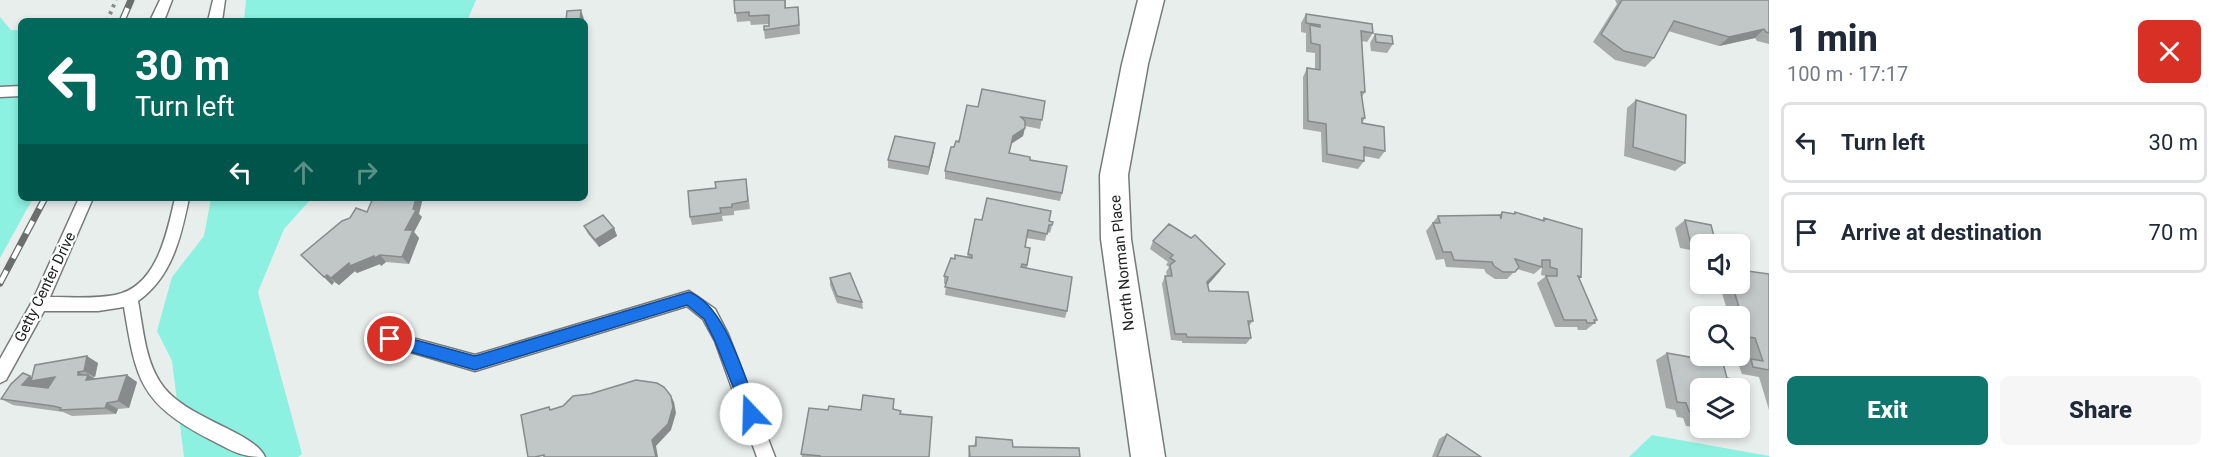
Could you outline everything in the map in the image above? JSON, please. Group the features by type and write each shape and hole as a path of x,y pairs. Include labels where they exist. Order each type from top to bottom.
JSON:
{"street":[{"name":"North Norman Place","path":"1148,457 1116,239 1114,175 1135,64 1151,0"}],"lane":[{"path":"158,18 166,0"},
{"path":"216,18 219,0"},
{"path":"0,92 18,91"},
{"name":"Getty Center Drive","path":"0,375 39,304 85,201"},
{"path":"39,304 118,302 130,298 152,279 164,260 174,235 181,201"},
{"path":"130,298 140,350 150,380 162,399 192,420 249,450 256,457"},
{"path":"390,339 475,363 689,298 709,314 722,339 766,457"}],"path":[{"path":"108,18 116,0"}],"green space":[{"path":"246,0 476,0 468,18 244,18"},
{"path":"0,17 11,30 18,30 18,201 31,201 0,258"},
{"path":"210,201 309,201 284,229 258,292 302,454 298,457 184,457 172,361 157,331 172,277 204,236"},
{"path":"1652,435 1769,456 1769,457 1629,457"}],"building":[{"path":"734,0 785,0 785,8 798,7 799,25 764,30 764,26 769,26 769,15 749,16 749,12 735,13"},
{"path":"1622,0 1769,0 1769,33 1764,29 1729,37 1674,21 1654,58 1624,51 1601,34"},
{"path":"581,10 580,18 566,18 567,11"},
{"path":"1306,14 1372,24 1373,33 1361,31 1365,92 1361,92 1365,118 1362,118 1362,123 1384,127 1385,151 1364,147 1364,161 1327,154 1326,124 1308,121 1307,68 1320,70 1320,45 1311,43 1310,25 1320,27 1320,25 1306,23"},
{"path":"1375,34 1392,36 1393,44 1376,42"},
{"path":"982,89 1045,101 1042,120 1021,117 1025,121 1025,128 1013,136 1009,153 1030,157 1030,160 1067,166 1062,193 945,171 951,147 954,147 956,141 959,142 967,105 978,107"},
{"path":"1636,100 1686,115 1685,163 1633,147"},
{"path":"895,136 935,143 929,167 888,160"},
{"path":"746,179 748,201 732,204 732,207 720,208 721,213 690,217 688,191 716,188 715,182"},
{"path":"987,198 1051,211 1049,221 1053,222 1049,225 1047,234 1028,230 1025,247 1030,248 1027,265 1022,264 1021,267 1072,277 1067,311 945,287 948,277 944,276 951,258 955,259 955,255 972,258 972,255 968,254 975,219 982,220"},
{"path":"372,201 415,201 413,209 416,210 405,230 413,230 402,257 380,255 350,266 349,263 331,278 327,275 324,277 301,255 342,221 350,218 356,208 367,212"},
{"path":"1502,212 1515,214 1515,212 1544,221 1544,218 1582,229 1581,277 1578,276 1597,320 1594,320 1595,323 1587,323 1586,320 1564,320 1546,276 1557,276 1557,269 1550,267 1550,260 1542,260 1542,267 1515,259 1519,267 1515,272 1503,272 1492,262 1454,260 1451,252 1443,252 1433,223 1440,223 1438,216 1500,215 1501,219"},
{"path":"603,215 614,228 595,240 584,226"},
{"path":"1685,220 1711,225 1713,234 1690,234 1690,241"},
{"path":"1169,224 1191,238 1195,235 1225,264 1207,282 1209,291 1248,292 1253,321 1248,321 1251,338 1187,337 1186,334 1175,334 1165,276 1172,276 1170,265 1175,261 1170,258 1173,255 1153,241"},
{"path":"1750,271 1769,274 1769,370 1753,367 1751,359 1763,361 1755,338 1750,337 1750,306 1739,306 1735,294 1750,294"},
{"path":"850,273 862,302 837,296 830,278"},
{"path":"1667,353 1690,357 1690,366 1724,366 1727,378 1690,378 1690,411 1686,403 1677,402"},
{"path":"87,356 84,371 78,372 78,375 88,375 86,380 127,375 118,401 107,403 105,408 60,410 61,408 53,406 1,399 11,384 23,373 30,376 22,385 48,388 55,377 31,381 35,365"},
{"path":"636,380 657,383 664,387 671,396 673,407 668,424 652,440 656,457 544,457 544,455 528,457 521,415 549,407 550,410 563,406 573,396 590,394"},
{"path":"863,395 894,399 893,409 901,411 900,414 932,417 929,457 820,457 801,454 809,408 828,410 829,406 861,410"},
{"path":"1447,434 1481,457 1437,457"},
{"path":"976,437 1012,440 1013,447 1079,448 1080,457 970,457 969,446 976,446"}],"railway":[{"path":"123,18 131,0"},
{"path":"0,283 43,201"}],"route":[{"path":"390,339 475,363 689,298 709,314 722,339 751,414"}]}
